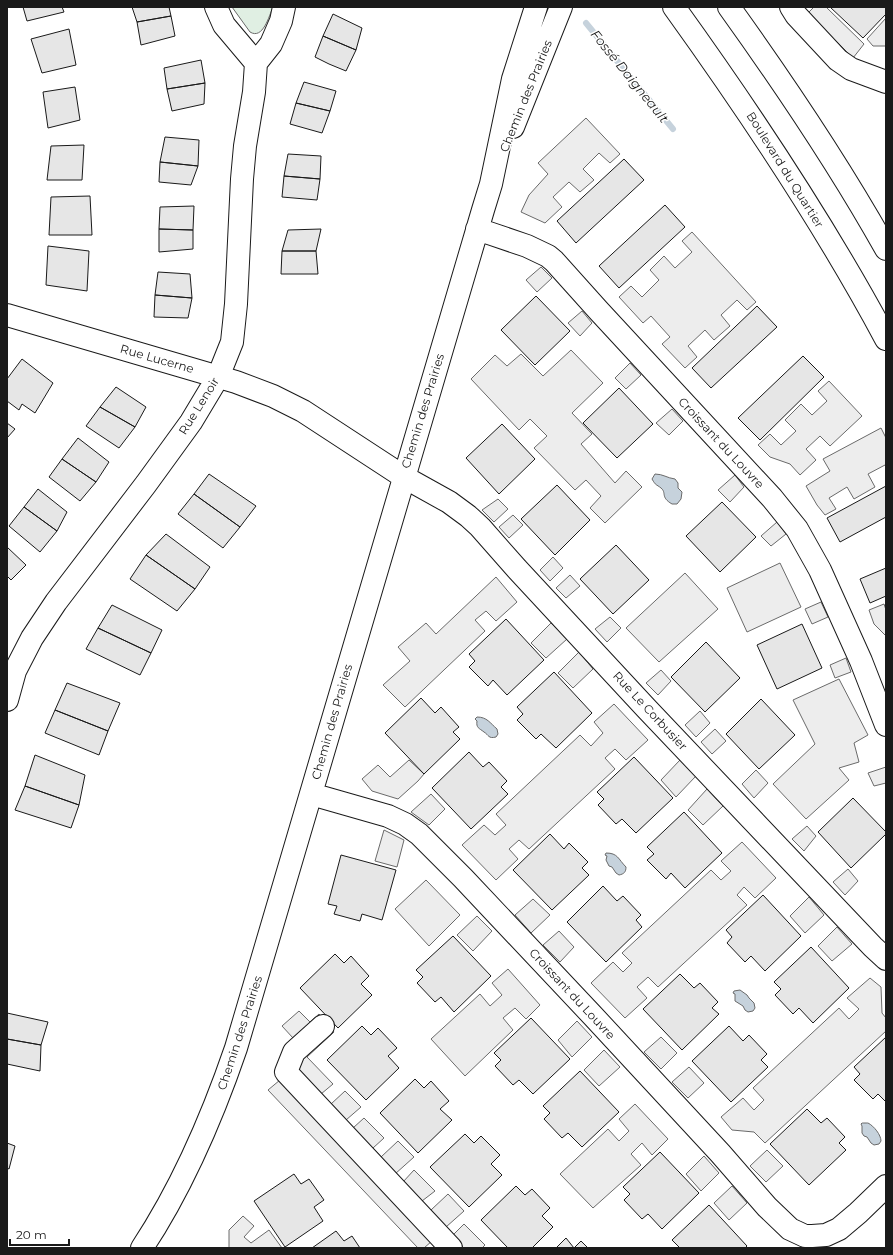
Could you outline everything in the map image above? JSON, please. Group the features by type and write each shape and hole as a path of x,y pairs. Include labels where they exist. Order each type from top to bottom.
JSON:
{"street":[{"path":"216,7 224,25 256,63 271,44 281,22 284,7"},
{"name":"Chemin des Prairies","path":"491,184 513,79 536,7"},
{"name":"Chemin des Prairies","path":"142,1248 182,1178 205,1131 221,1093 241,1033 491,184 561,7"},
{"name":"Boulevard du Quartier","path":"674,7 728,82 775,153 830,241 886,339"},
{"path":"729,7 813,129 886,249"},
{"path":"791,7 796,15 838,60 851,69 886,82"},
{"name":"Rue Lenoir","path":"7,700 11,673 32,638 56,602 191,422 218,377 232,342 236,304 242,180 245,146 254,92 256,63"},
{"name":"Croissant du Louvre","path":"477,229 527,246 548,256 558,265 787,516 807,546 835,603 861,662 886,725"},
{"name":"Rue Lucerne","path":"7,315 258,389 290,404 404,476"},
{"name":"Rue Le Corbusier","path":"404,476 458,508 480,527 522,575 651,713 886,960"},
{"name":"Croissant du Louvre","path":"311,794 388,816 405,824 419,834 463,878 598,1021 777,1217 803,1242 826,1235 839,1229 886,1186"},
{"path":"323,1026 294,1052 286,1072 451,1248"}],"green space":[{"path":"232,7 273,7 265,26 259,33 255,34 250,32"}],"shaded area":[{"path":"814,7 826,7 864,44 853,58 808,13"},
{"path":"886,18 886,46 873,46 867,39"},
{"path":"586,118 620,154 610,163 599,153 583,169 594,180 580,192 569,182 553,197 562,207 545,223 521,212 529,195 548,174 538,163"},
{"path":"692,232 756,302 747,310 737,300 721,315 730,326 714,340 705,330 688,346 697,357 685,368 662,344 670,337 651,316 643,323 619,297 631,286 642,297 659,280 650,270 664,256 675,268 692,252 682,241"},
{"path":"541,267 552,278 537,292 526,280"},
{"path":"582,311 592,323 580,336 568,323"},
{"path":"571,350 603,383 572,413 592,434 581,444 615,483 626,471 642,487 605,523 590,508 601,496 586,480 575,490 534,448 547,436 530,419 519,430 471,379 495,355 507,366 521,354 543,376"},
{"path":"630,363 641,375 626,389 615,378"},
{"path":"829,381 862,416 830,446 820,436 806,449 816,460 800,475 790,464 770,457 758,445 770,434 781,445 796,431 785,420 801,404 812,415 827,401 818,391"},
{"path":"672,409 683,421 669,435 656,423"},
{"path":"881,428 886,438 886,467 885,465 868,474 875,487 854,499 847,487 829,498 836,509 825,515 817,505 806,486 830,471 823,459"},
{"path":"655,474 675,479 678,483 678,488 682,492 681,499 677,504 668,502 663,490 655,484 652,479"},
{"path":"735,475 744,487 730,502 718,490"},
{"path":"498,499 508,509 494,522 482,510"},
{"path":"513,515 523,525 509,538 499,527"},
{"path":"777,522 786,534 771,546 761,536"},
{"path":"553,557 563,568 550,581 540,570"},
{"path":"780,563 801,607 747,632 727,588"},
{"path":"685,573 718,609 659,662 626,628"},
{"path":"570,575 580,586 566,598 556,588"},
{"path":"496,577 517,602 496,621 486,611 475,620 485,631 405,707 383,685 410,661 398,647 426,623 436,634"},
{"path":"821,602 828,617 812,624 805,609"},
{"path":"884,604 886,610 886,636 874,624 869,610"},
{"path":"610,617 621,628 607,642 595,629"},
{"path":"551,623 567,639 546,658 531,643"},
{"path":"579,652 593,669 573,688 558,673"},
{"path":"846,658 851,672 835,678 830,665"},
{"path":"661,670 671,681 658,695 646,683"},
{"path":"839,679 868,735 854,743 859,762 839,768 849,780 806,819 773,784 815,744 793,700"},
{"path":"614,704 648,740 626,760 615,749 605,758 615,769 529,849 519,840 509,849 518,859 496,880 462,845 484,825 495,835 506,825 496,814 580,735 591,746 603,733 594,722"},
{"path":"700,711 710,723 696,737 685,725"},
{"path":"477,717 486,719 497,729 498,734 496,737 490,737 478,728 477,721 475,719"},
{"path":"715,729 726,741 712,754 701,742"},
{"path":"409,760 424,774 398,799 372,791 362,779 378,765 390,777"},
{"path":"680,760 696,776 676,797 661,780"},
{"path":"886,767 886,783 874,786 868,773"},
{"path":"756,770 768,783 754,798 742,784"},
{"path":"707,789 723,806 703,825 688,810"},
{"path":"431,794 445,809 429,825 411,812"},
{"path":"807,826 816,836 804,851 792,839"},
{"path":"384,830 404,840 397,867 375,861"},
{"path":"742,842 776,878 755,898 744,887 737,895 747,905 658,987 648,977 637,987 647,998 625,1018 591,983 613,962 623,972 632,963 622,953 711,870 721,880 731,871 721,861"},
{"path":"606,853 613,854 618,857 626,867 626,870 622,874 619,875 612,867 609,866 606,860"},
{"path":"848,869 858,881 845,895 833,882"},
{"path":"426,880 460,915 429,946 395,909"},
{"path":"809,897 824,915 805,933 790,916"},
{"path":"533,899 550,915 531,933 515,915"},
{"path":"477,916 492,931 473,951 457,935"},
{"path":"837,927 852,944 832,961 818,946"},
{"path":"559,931 574,947 560,962 543,945"},
{"path":"508,969 540,1005 526,1019 515,1008 503,1018 513,1030 465,1076 431,1039 480,994 490,1006 502,995 492,983"},
{"path":"870,978 881,987 882,1013 886,1018 886,1031 765,1143 754,1132 732,1130 721,1117 743,1098 754,1110 764,1100 753,1088 839,1008 849,1019 859,1009 847,998"},
{"path":"740,990 754,1003 755,1008 753,1011 748,1012 743,1006 735,1001 735,994 733,993 734,991"},
{"path":"299,1011 310,1022 319,1014 334,1032 307,1057 333,1084 321,1094 331,1104 345,1091 361,1107 346,1120 353,1128 364,1118 384,1138 373,1148 381,1157 398,1141 414,1157 395,1174 403,1182 414,1170 435,1191 422,1201 431,1210 448,1194 464,1211 446,1227 453,1235 464,1224 485,1245 482,1248 439,1248 432,1241 424,1248 418,1248 268,1090 280,1080 276,1074 293,1038 282,1026"},
{"path":"577,1021 592,1037 572,1057 558,1040"},
{"path":"661,1037 677,1053 661,1069 644,1052"},
{"path":"604,1050 620,1067 599,1086 584,1070"},
{"path":"689,1067 704,1083 688,1098 672,1082"},
{"path":"635,1104 668,1139 652,1155 642,1143 631,1154 641,1165 593,1208 560,1174 608,1129 619,1141 629,1131 619,1119"},
{"path":"862,1123 868,1123 873,1126 881,1139 879,1144 874,1145 867,1137 864,1136 862,1133"},
{"path":"767,1150 783,1166 766,1182 750,1166"},
{"path":"704,1156 719,1173 701,1191 686,1174"},
{"path":"732,1186 747,1203 729,1220 714,1203"},
{"path":"243,1216 254,1226 244,1237 251,1243 269,1230 282,1248 229,1248 229,1230"}],"building":[{"path":"23,7 62,7 64,12 27,21"},
{"path":"132,7 169,7 171,16 137,22"},
{"path":"830,7 886,7 886,14 863,38"},
{"path":"333,14 362,28 356,50 323,36"},
{"path":"171,16 175,36 141,45 137,22"},
{"path":"69,29 76,65 42,73 31,39"},
{"path":"323,36 356,50 346,71 315,57"},
{"path":"201,60 205,83 167,89 164,68"},
{"path":"304,82 336,91 330,111 296,103"},
{"path":"205,83 204,104 172,111 167,89"},
{"path":"75,87 80,120 48,128 43,92"},
{"path":"296,103 330,111 322,133 290,124"},
{"path":"165,137 199,140 198,166 160,162"},
{"path":"84,145 82,180 47,180 51,146"},
{"path":"288,154 321,156 320,179 284,176"},
{"path":"624,159 644,180 576,243 557,221"},
{"path":"160,162 198,166 191,185 159,182"},
{"path":"284,176 320,179 317,200 282,197"},
{"path":"90,196 92,235 49,235 51,197"},
{"path":"665,205 685,227 619,288 599,266"},
{"path":"194,206 193,230 159,229 160,207"},
{"path":"159,229 193,230 193,249 159,252"},
{"path":"321,229 316,251 282,251 288,230"},
{"path":"48,246 89,251 87,291 46,285"},
{"path":"282,251 316,251 318,274 281,274"},
{"path":"158,272 190,274 192,298 155,295"},
{"path":"155,295 192,298 188,318 154,317"},
{"path":"536,296 570,331 535,365 501,330"},
{"path":"757,306 777,327 711,388 692,368"},
{"path":"803,356 824,377 760,440 738,418"},
{"path":"22,359 53,383 35,413 22,404 19,410 7,401 7,379"},
{"path":"116,387 146,407 135,427 100,407"},
{"path":"619,388 653,424 617,458 583,423"},
{"path":"100,407 135,427 119,448 86,426"},
{"path":"7,423 15,429 7,438"},
{"path":"502,424 535,459 499,494 466,458"},
{"path":"78,438 109,462 96,482 62,459"},
{"path":"62,459 96,482 80,501 49,477"},
{"path":"209,474 256,506 240,527 194,494"},
{"path":"557,485 590,520 555,555 521,519"},
{"path":"886,486 886,517 840,542 827,518"},
{"path":"38,489 67,512 57,531 24,507"},
{"path":"194,494 240,527 223,548 178,514"},
{"path":"722,502 756,537 720,572 686,536"},
{"path":"24,507 57,531 40,552 9,526"},
{"path":"166,534 210,567 195,589 146,555"},
{"path":"616,545 649,580 613,614 580,579"},
{"path":"7,547 26,565 11,580 7,576"},
{"path":"146,555 195,589 177,611 130,579"},
{"path":"886,568 886,596 870,603 860,579"},
{"path":"112,605 162,630 151,653 98,628"},
{"path":"506,619 544,660 507,695 493,680 488,686 469,667 475,661 469,654"},
{"path":"802,624 822,668 777,689 757,645"},
{"path":"98,628 151,653 140,675 86,649"},
{"path":"706,642 740,678 705,712 671,677"},
{"path":"554,672 592,713 556,748 541,734 536,739 517,720 523,714 517,707"},
{"path":"67,683 120,703 108,731 55,710"},
{"path":"421,698 435,713 441,707 459,727 453,732 460,739 424,774 385,733"},
{"path":"761,699 795,735 759,769 726,734"},
{"path":"55,710 108,731 99,755 45,733"},
{"path":"469,752 483,767 489,762 507,781 501,787 508,794 471,829 432,788"},
{"path":"35,755 85,775 79,805 25,786"},
{"path":"634,757 673,798 636,833 622,819 616,824 598,805 604,799 597,792"},
{"path":"25,786 79,805 71,828 15,810"},
{"path":"853,798 886,832 886,834 851,868 818,832"},
{"path":"684,812 722,853 685,888 671,873 666,879 647,860 654,854 647,847"},
{"path":"550,834 564,849 569,843 588,862 582,868 589,875 552,910 513,870"},
{"path":"341,855 396,870 382,920 362,914 360,921 334,914 337,906 328,904"},
{"path":"603,886 617,901 623,896 641,915 636,920 642,927 606,962 567,922"},
{"path":"763,895 801,936 765,971 751,956 745,962 727,943 732,937 726,930"},
{"path":"453,936 491,976 454,1012 441,997 435,1002 417,983 423,977 416,970"},
{"path":"811,947 849,988 813,1023 799,1008 793,1014 775,995 781,989 774,982"},
{"path":"335,954 344,963 351,956 369,976 361,984 372,995 338,1028 300,988"},
{"path":"680,974 694,988 700,983 718,1002 712,1008 719,1014 682,1050 643,1009"},
{"path":"7,1013 48,1022 41,1045 7,1039"},
{"path":"531,1018 570,1059 533,1094 519,1080 513,1085 495,1066 501,1060 494,1053"},
{"path":"362,1026 371,1035 378,1028 397,1048 388,1056 399,1068 366,1100 327,1060"},
{"path":"729,1026 743,1041 749,1035 767,1054 761,1060 768,1067 731,1102 692,1061"},
{"path":"886,1037 886,1102 878,1094 873,1099 854,1080 860,1074 854,1067"},
{"path":"7,1039 41,1045 40,1071 7,1064"},
{"path":"580,1071 619,1112 582,1147 568,1133 562,1138 544,1119 550,1113 543,1106"},
{"path":"415,1079 424,1088 431,1081 449,1101 440,1109 452,1120 418,1153 380,1113"},
{"path":"807,1109 821,1123 827,1118 845,1137 839,1143 846,1150 809,1185 770,1144"},
{"path":"465,1134 474,1143 481,1136 500,1155 491,1164 502,1175 469,1207 430,1167"},
{"path":"7,1143 15,1146 9,1169 7,1168"},
{"path":"660,1152 699,1193 662,1229 648,1214 642,1219 624,1200 630,1194 623,1187"},
{"path":"294,1174 301,1184 309,1179 324,1200 314,1207 323,1221 285,1247 254,1201"},
{"path":"516,1186 525,1195 532,1189 550,1208 542,1216 553,1227 532,1248 508,1248 481,1220"},
{"path":"709,1205 747,1246 745,1248 677,1248 679,1247 672,1240"},
{"path":"336,1231 344,1241 352,1236 360,1248 312,1248"},
{"path":"566,1238 574,1248 556,1248"},
{"path":"581,1241 588,1248 574,1248"}],"waterway":[{"name":"Fossé Daigneault","path":"586,23 673,129"}]}
